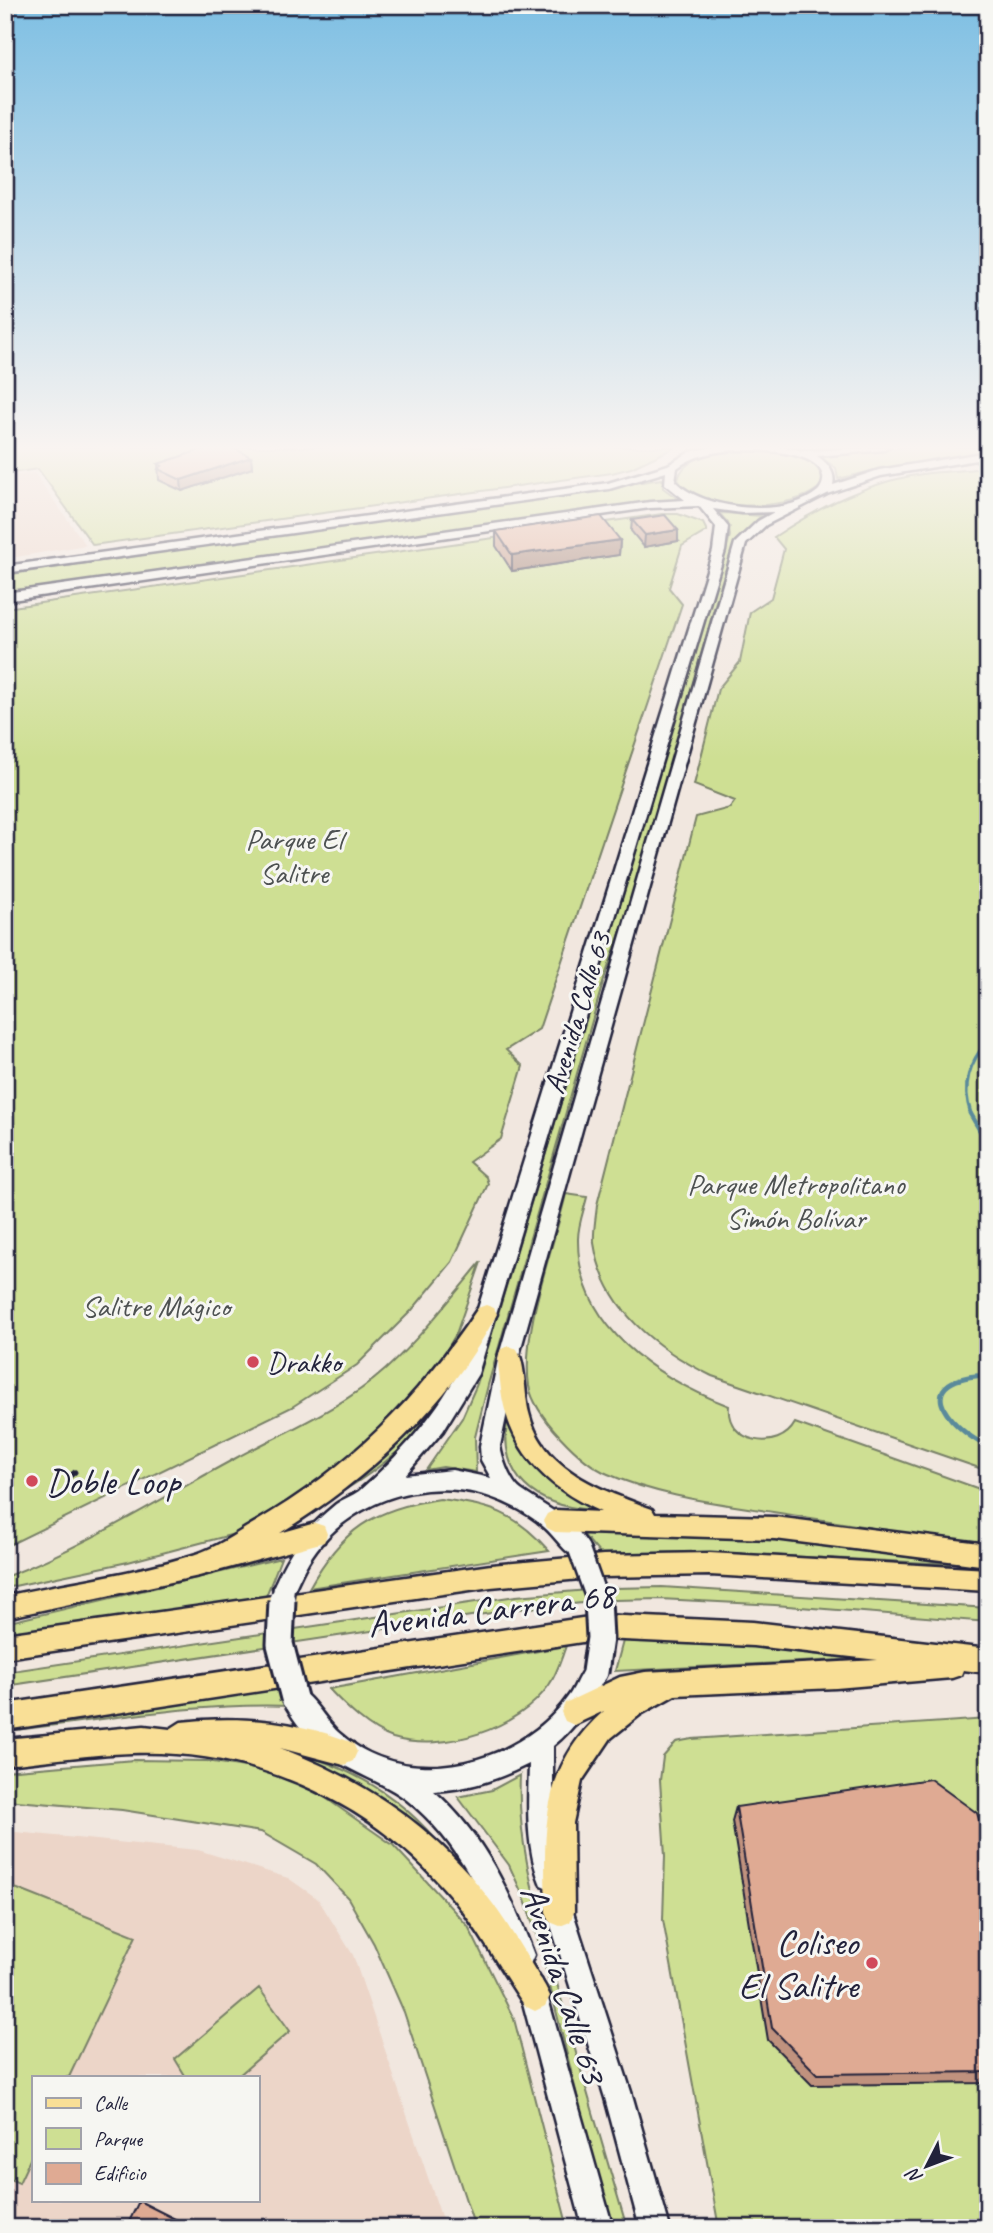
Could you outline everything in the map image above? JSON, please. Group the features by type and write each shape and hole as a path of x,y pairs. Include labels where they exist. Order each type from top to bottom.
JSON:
{"main road":[{"path":"5,570 140,551"},
{"path":"5,597 326,551"},
{"name":"Avenida Calle 63","path":"367,1496 414,1452 457,1397 468,1374 719,551"},
{"name":"Avenida Calle 63","path":"510,1492 492,1460 490,1446 509,1355 738,551"},
{"path":"607,915 633,919"},
{"path":"199,1565 289,1516 372,1454 439,1385 486,1314"},
{"path":"509,1355 510,1382 519,1424 541,1459 563,1480 589,1496 672,1524"},
{"path":"5,1752 252,1730 312,1740 376,1768 418,1778 462,1777 504,1766 541,1745 574,1712 595,1672 602,1640 601,1607 593,1577 579,1549 555,1521 510,1492 475,1482 438,1479 390,1487 367,1496 339,1513 315,1534 297,1559 284,1588 277,1624 281,1662 294,1698 315,1727 344,1752"},
{"path":"555,1521 775,1528 988,1555"},
{"path":"5,1607 199,1565 315,1534"},
{"name":"Avenida Carrera 68","path":"5,1646 491,1576 603,1566 710,1564 988,1580"},
{"name":"Avenida Carrera 68","path":"5,1717 602,1627 753,1634 988,1662"},
{"path":"574,1712 620,1689 686,1680 836,1676 988,1662"},
{"path":"560,1912 559,1830 564,1794 572,1770 600,1733 619,1715 643,1698 686,1680"},
{"path":"133,1740 253,1754 310,1774 357,1797 397,1825 459,1885 482,1914 535,1996"},
{"name":"Avenida Calle 63","path":"541,1745 540,1825 560,1912 619,2098 654,2228"},
{"name":"Avenida Calle 63","path":"376,1768 417,1792 472,1851 503,1908 535,1996 598,2228"}],"shaded area":[{"path":"5,551 50,551 5,559"},
{"path":"5,1831 198,1850 288,1878 318,1899 353,1955 445,2228 5,2228"}],"green space":[{"path":"168,551 303,551 5,594 5,575"},
{"name":"Parque El Salitre","path":"402,551 680,551 669,588 682,604 539,1029 506,1050 523,1066 501,1139 469,1162 486,1177 488,1184 452,1262 412,1310 357,1365 292,1407 5,1547 5,608"},
{"path":"725,551 732,551 637,885 604,979 488,1385 475,1437 476,1472 443,1467 426,1470 462,1418 477,1384"},
{"name":"Parque Metropolitano Simón Bolívar","path":"783,551 988,551 988,1471 712,1376 691,1365 653,1339 621,1307 600,1267 594,1243 597,1205 696,817 730,808 735,801 694,785 718,689 740,662 750,612 771,598"},
{"path":"566,1194 587,1197 578,1234 581,1270 591,1298 606,1323 626,1345 675,1380 729,1406 730,1419 744,1436 766,1441 787,1432 795,1423 988,1492 988,1546 689,1498 628,1482 585,1460 549,1424 529,1386 528,1364 534,1315"},
{"path":"481,1262 456,1334 433,1373 409,1403 332,1477 242,1532 128,1562 5,1588 5,1577 94,1537 351,1396 386,1369 411,1344"},
{"path":"442,1398 414,1436 396,1453 370,1474 296,1517 388,1453"},
{"path":"507,1421 525,1452 546,1476 571,1495 603,1510 562,1505 530,1490 510,1462 506,1443"},
{"path":"440,1499 473,1504 513,1519 549,1551 309,1588 334,1551 362,1525 396,1509"},
{"path":"582,1533 635,1533 822,1543 951,1564 704,1552 600,1554"},
{"path":"281,1558 266,1596 5,1637 5,1623"},
{"path":"662,1587 988,1608 988,1622 775,1605 660,1599 615,1600 518,1609 5,1686 5,1672 516,1596"},
{"path":"623,1641 739,1645 880,1658 615,1671"},
{"path":"566,1646 552,1681 536,1701 500,1725 456,1739 413,1742 393,1738 367,1724 329,1689"},
{"path":"280,1685 292,1706 220,1707 148,1713 5,1731 240,1687"},
{"path":"988,1719 988,2228 719,2228 663,1920 665,1856 660,1780 663,1757 676,1742 692,1739"},
{"path":"264,1741 331,1764 383,1792 427,1829 472,1885"},
{"path":"134,1760 207,1761 270,1771 317,1792 393,1845 468,1926 514,2019 568,2228 475,2228 404,2012 374,1944 348,1898 316,1864 261,1832 122,1810 5,1800 5,1771"},
{"path":"520,1775 521,1821 532,1886 577,2056 627,2228 610,2228 540,1946 525,1900 509,1865 458,1797 492,1790"},
{"path":"5,1884 136,1936 69,2076 32,2076 32,2155 19,2183 5,2177"},
{"path":"259,1988 290,2031 238,2076 185,2076 175,2059"}],"building":[{"path":"509,551 539,551 512,555"},
{"name":"Coliseo El Salitre","path":"930,1779 977,1813 988,1848 988,2072 817,2074 772,2028 736,1807"},
{"path":"139,2202 141,2202 193,2228 126,2228"}],"waterway":[{"path":"971,1114 967,1093 969,1075 976,1057 988,1040"},
{"path":"970,1113 988,1144"},
{"path":"988,1375 964,1378 949,1384 942,1393 942,1403 947,1414 958,1426 988,1447"}],"railway":[{"path":"69,1477 75,1472"}],"place":[{"name":"Drakko","path":"253,1362"},
{"name":"Doble Loop","path":"32,1481"},
{"name":"Coliseo El Salitre","path":"872,1963"}],"park label":[{"name":"Salitre Mágico","path":"156,1306"}]}
